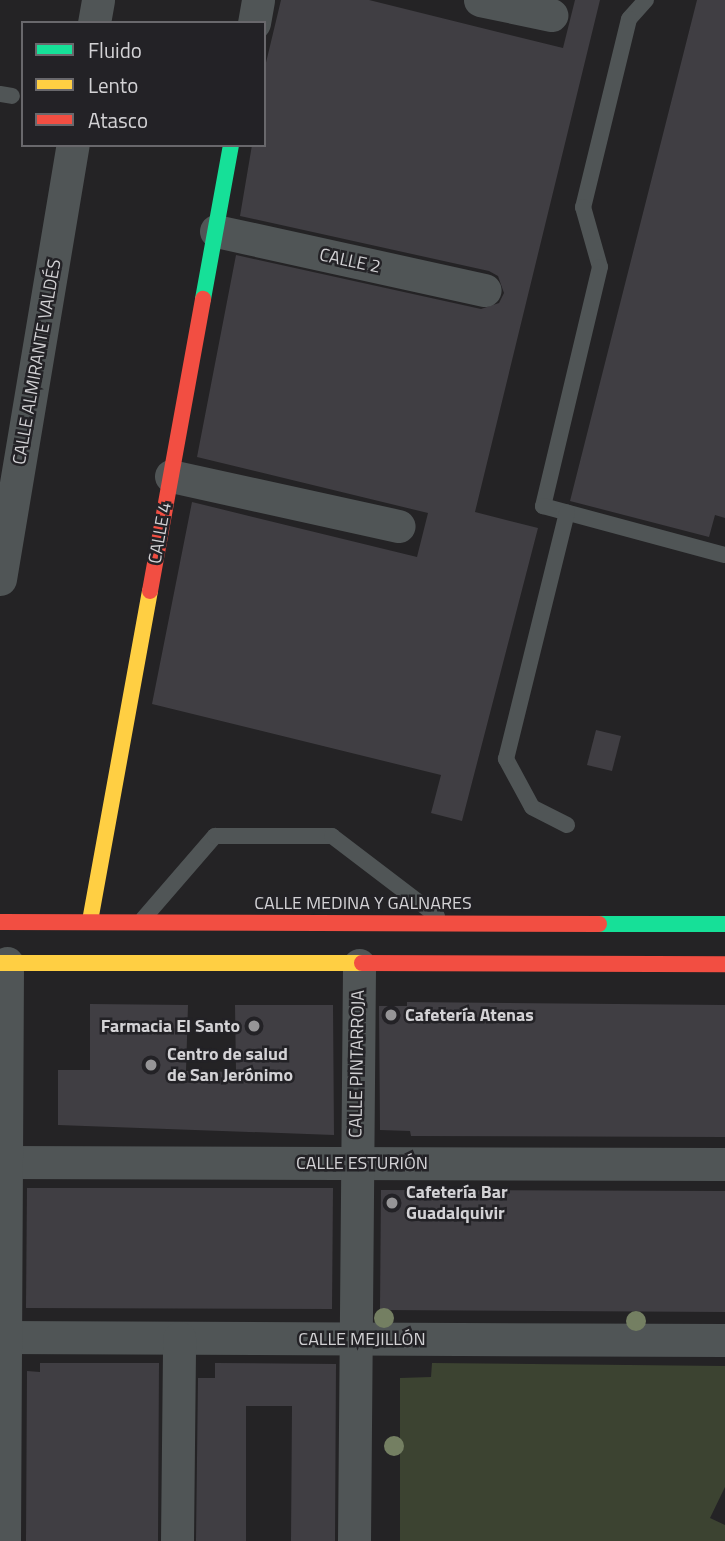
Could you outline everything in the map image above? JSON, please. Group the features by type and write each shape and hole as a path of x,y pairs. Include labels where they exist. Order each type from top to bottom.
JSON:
{"main road":[{"name":"CALLE 4","path":"90,921 231,147"},
{"name":"CALLE MEDINA Y GALNARES","path":"0,922 725,924"},
{"path":"4,963 725,964"}],"street":[{"path":"94,21 98,0"},
{"path":"254,21 258,0"},
{"path":"480,0 551,15"},
{"name":"CALLE ALMIRANTE VALDÉS","path":"0,579 73,147"},
{"name":"CALLE 2","path":"216,231 485,290"},
{"path":"171,476 399,526"},
{"path":"4,963 4,1541"},
{"name":"CALLE PINTARROJA","path":"354,1541 355,1163 359,965"},
{"name":"CALLE ESTURIÓN","path":"4,1162 725,1164"},
{"name":"CALLE MEJILLÓN","path":"3,1337 725,1340"},
{"path":"177,1541 179,1338"}],"lane":[{"path":"646,0 629,19 583,207 600,267 543,506 725,555"},
{"path":"567,512 506,759 532,807 567,825"},
{"path":"141,922 215,836 332,836 444,922"}],"green space":[{"path":"432,1363 725,1366 725,1487 710,1518 725,1525 725,1541 400,1541 400,1378 431,1377"}],"building":[{"path":"281,0 369,0 563,48 575,0 600,0 475,512 538,528 462,821 431,813 441,775 152,704 192,502 417,557 428,513 197,457 236,255 481,309 499,303 504,293 498,276 489,271 240,216 252,147 266,147 266,63"},
{"path":"697,0 725,0 725,518 715,515 709,537 570,501"},
{"path":"596,730 621,736 612,771 587,765"},
{"path":"407,1002 725,1005 725,1137 411,1136 410,1131 380,1130 379,1006 407,1006"},
{"path":"90,1004 188,1005 186,1071 236,1072 235,1005 333,1005 334,1135 58,1125 58,1070 90,1070"},
{"path":"27,1188 333,1188 332,1309 26,1308"},
{"path":"381,1190 725,1191 725,1312 380,1310"},
{"path":"40,1363 159,1363 158,1541 26,1541 27,1371 40,1372"},
{"path":"215,1363 336,1364 335,1541 291,1541 292,1406 246,1406 246,1541 196,1541 198,1378 215,1378"}],"traffic: fast":[{"path":"203,299 231,147"},
{"path":"599,924 725,924"}],"traffic: slow":[{"path":"90,921 150,591"},
{"path":"0,963 362,963"}],"traffic: jam":[{"path":"150,591 203,299"},
{"path":"0,922 599,924"},
{"path":"362,963 725,964"}],"place":[{"name":"Cafetería Atenas","path":"391,1015"},
{"name":"Farmacia El Santo","path":"254,1026"},
{"name":"Centro de salud de San Jerónimo","path":"151,1065"},
{"name":"Cafetería Bar Guadalquivir","path":"392,1203"}]}
